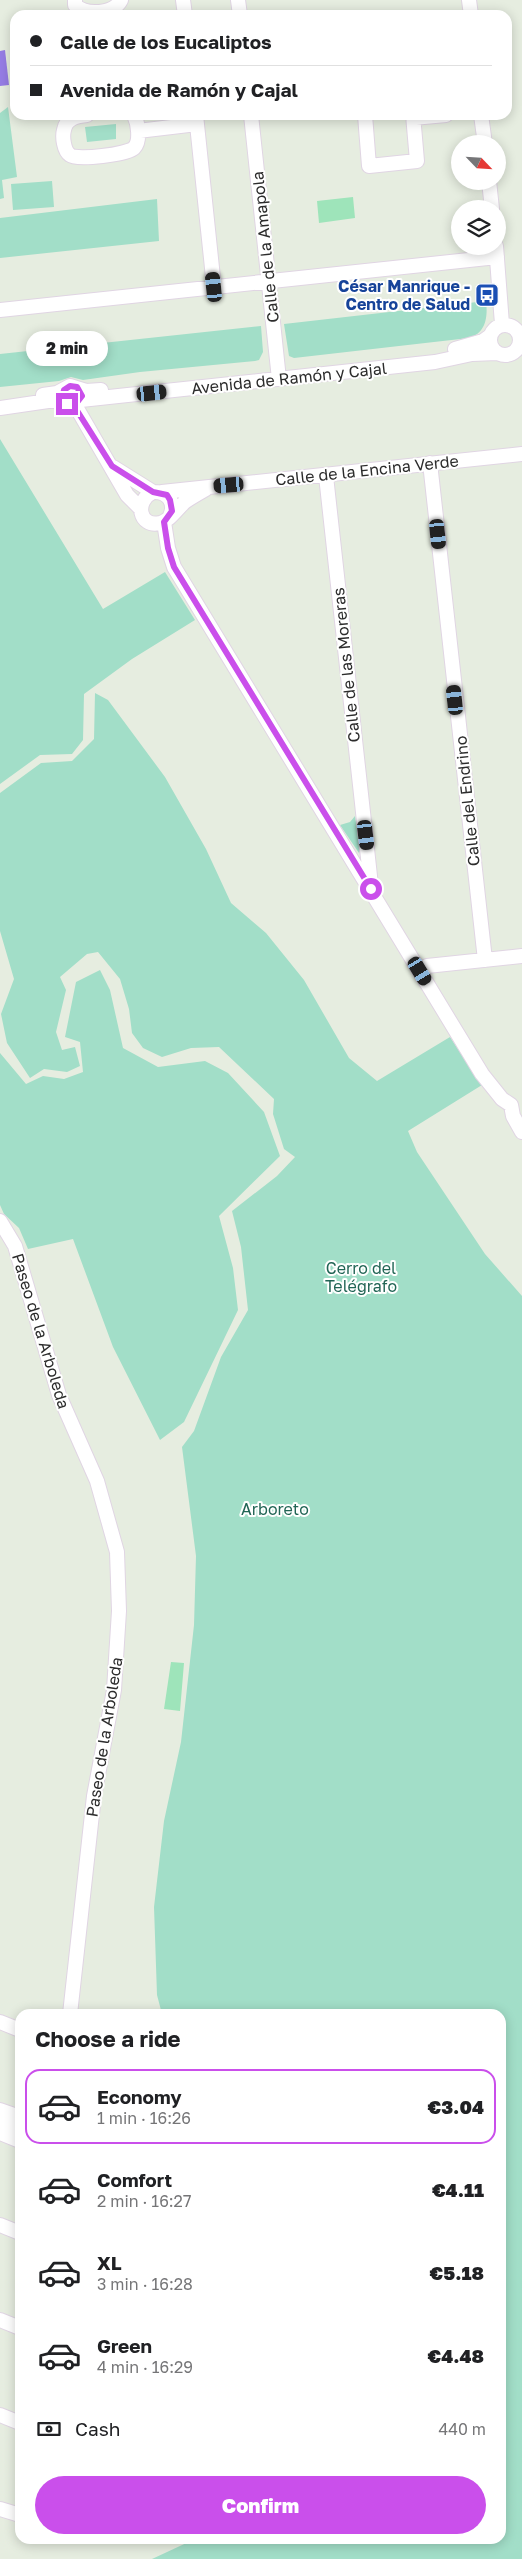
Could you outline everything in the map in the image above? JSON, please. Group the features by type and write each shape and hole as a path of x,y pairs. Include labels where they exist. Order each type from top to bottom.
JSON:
{"street":[{"path":"75,0 75,5 83,10"},
{"path":"112,10 118,6 121,0"},
{"path":"70,120 63,131 65,150 70,156 78,158 128,152 135,148 138,140 135,120"},
{"path":"138,131 196,120 214,287"},
{"name":"Calle de la Amapola","path":"252,120 278,375"},
{"path":"365,120 369,166 417,161 413,120"},
{"path":"482,120 483,135"},
{"path":"0,310 268,281 466,255"},
{"path":"496,255 502,324"},
{"path":"502,324 511,325 518,331 521,339 520,348 512,354 497,353 491,345 490,336 495,328 502,324"},
{"name":"Avenida de Ramón y Cajal","path":"278,375 435,354 483,341 490,336"},
{"name":"Avenida de Ramón y Cajal","path":"0,408 73,397 96,391 436,362 472,354 497,353"},
{"name":"Avenida de Ramón y Cajal","path":"0,400 47,395 73,397"},
{"path":"73,397 127,495 140,508 144,518 153,524 167,519"},
{"name":"Calle de la Encina Verde","path":"158,492 326,476 522,454"},
{"name":"Calle del Endrino","path":"430,463 484,960"},
{"path":"112,466 170,500 172,511 167,519 168,548 174,567 355,862 482,1074 502,1099 517,1105 513,1116 522,1132"},
{"name":"Calle de las Moreras","path":"326,476 371,889"},
{"name":"Calle de la Encina Verde","path":"167,519 184,502 211,486"},
{"path":"140,508 146,495 158,492"},
{"path":"355,862 360,861 368,854"},
{"path":"420,971 427,966 522,956"},
{"name":"Paseo de la Arboleda","path":"0,1221 30,1293 59,1394 97,1481 117,1552 119,1611 114,1690 94,1796 71,2009"},
{"path":"0,2022 15,2028"},
{"path":"0,2110 15,2115"},
{"path":"0,2120 15,2126"},
{"path":"0,2133 15,2139"},
{"path":"0,2225 15,2231"},
{"path":"0,2320 15,2326"},
{"path":"0,2415 15,2421"},
{"path":"0,2509 15,2514"}],"green space":[{"path":"8,107 17,177 2,180 4,198 0,199 0,113"},
{"path":"116,124 116,139 87,142 85,127"},
{"path":"52,181 54,207 13,210 11,184"},
{"path":"353,197 355,218 319,223 317,201"},
{"path":"157,199 159,241 0,258 0,218"},
{"path":"486,301 487,313 485,324 475,336 469,338 294,358 289,356 284,324"},
{"path":"261,326 263,352 259,360 255,361 140,372 83,380 71,377 59,381 0,387 0,354"},
{"path":"0,439 103,609 165,572 195,620 132,659 84,694 83,740 72,754 40,755 0,784"},
{"path":"95,693 108,700 165,777 206,849 231,903 266,933 304,980 349,1058 377,1081 450,1037 482,1085 408,1131 417,1152 485,1254 522,1296 522,2559 152,2559 184,2544 506,2544 506,2009 161,2009 157,1995 154,1907 164,1821 181,1742 194,1625 196,1556 182,1447 194,1431 221,1357 248,1310 241,1247 232,1211 277,1176 295,1157 284,1149 273,1114 274,1099 219,1047 191,1048 162,1057 143,1048 132,1033 129,1009 120,979 98,952 87,954 60,977 66,990 56,1032 62,1050 75,1047 80,1066 67,1072 44,1069 30,1078 7,1043 1,1014 14,979 0,931 0,793 41,763 72,761 94,739"},
{"path":"355,816 359,853 340,825 350,822"},
{"path":"100,970 110,990 123,1048 158,1067 205,1061 228,1073 264,1112 280,1156 219,1216 233,1268 238,1310 184,1422 160,1440 113,1347 73,1239 28,1249 19,1228 4,1214 0,1205 0,1053 26,1084 43,1076 64,1079 83,1072 80,1042 65,1037 76,982"},
{"path":"171,1662 184,1663 180,1711 164,1709"}],"shaded area":[{"path":"5,50 9,85 0,86 0,51"}],"place":[{"name":"César Manrique - Centro de Salud","path":"487,295"}],"route":[{"path":"67,404 62,398 64,390 70,386 77,387 82,396 81,400 75,405 76,409 112,466 153,492 162,492 167,495 172,505 172,511 164,522 168,548 174,567 371,889"}],"park label":[{"name":"Cerro del Telégrafo","path":"361,1277"},
{"name":"Arboreto","path":"275,1509"}]}
